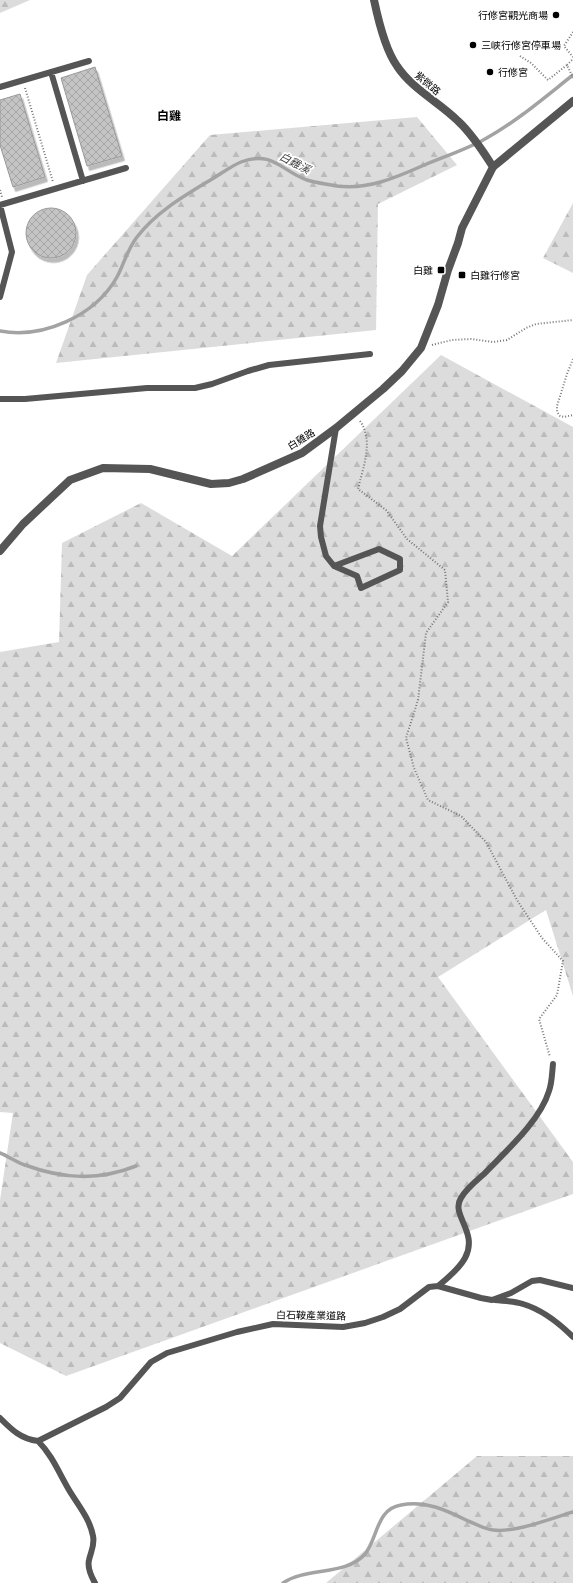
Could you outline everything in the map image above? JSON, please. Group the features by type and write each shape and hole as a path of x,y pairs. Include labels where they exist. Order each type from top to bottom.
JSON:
{"street":[{"name":"紫微路","path":"374,0 390,53 396,66 406,78 458,121 471,135 493,167"},
{"path":"493,167 573,101"},
{"name":"白雞路","path":"0,552 23,524 70,480 103,468 150,469 211,484 229,483 243,479 302,452 336,428 402,371 421,348 438,305 462,228 493,167"}],"lane":[{"path":"0,87 88,62"},
{"path":"51,72 83,181"},
{"path":"0,297 12,252 0,205 126,168"},
{"path":"0,399 25,399 147,388 195,388 212,384 248,370 269,365 370,354"},
{"path":"334,566 379,549 400,559 400,570 361,588 357,576 334,566 326,556 320,526 336,428"},
{"name":"白石鞍產業道路","path":"38,1441 106,1408 120,1398 151,1362 167,1353 237,1332 273,1324 343,1327 366,1323 400,1309 430,1287 438,1286 455,1272 469,1251 470,1240 458,1209 458,1203 467,1190 516,1140 537,1115 550,1091 552,1064"},
{"path":"492,1300 511,1293 532,1281 540,1280 573,1288"},
{"path":"438,1286 481,1298 522,1304 541,1311 562,1326 573,1337"},
{"path":"0,1418 20,1436 28,1440 38,1441 46,1449 53,1460 91,1528 94,1544 88,1564 95,1583"}],"path":[{"path":"520,56 531,63 548,80 567,65 573,58 564,46 573,32"},
{"path":"567,65 573,78"},
{"path":"22,81 55,189"},
{"path":"421,348 452,340 471,339 492,342 507,340 526,328 536,324 573,320"},
{"path":"573,359 557,406 557,412 560,416 573,416"},
{"path":"355,412 365,428 367,451 358,488 386,510 407,539 445,570 448,602 426,632 418,700 406,738 414,768 428,800 461,816 486,842 517,900 542,938 562,961 557,995 539,1019 552,1064"}],"green space":[{"path":"0,0 30,0 0,13"},
{"path":"417,117 457,165 378,204 376,330 56,363 87,275 210,135"},
{"path":"573,203 573,273 543,258"},
{"path":"441,355 573,427 573,996 546,910 438,977 573,1162 573,1194 66,1376 0,1343 0,1200 13,1113 0,1112 0,652 59,642 62,543 141,503 232,556"},
{"path":"477,1456 573,1456 573,1583 326,1583"}],"building":[{"path":"95,67 122,156 87,166 61,78"},
{"path":"20,94 45,177 13,187 0,145 0,100"},
{"path":"56,208 61,209 69,215 75,223 75,243 69,251 61,257 46,258 41,257 33,251 27,243 26,228 27,223 33,215 41,209"}],"waterway":[{"name":"白雞溪","path":"0,331 16,333 50,328 66,322 82,313 107,291 117,277 128,252 137,237 153,220 181,198 241,162 261,158 276,163 307,180 318,183 348,187 370,185 402,175 485,139 519,117 573,75"},
{"path":"0,1153 39,1170 67,1175 94,1176 122,1171 136,1166"},
{"path":"283,1583 292,1578 337,1569 357,1561 365,1554 373,1540 382,1518 387,1512 401,1505 418,1504 435,1507 452,1513 483,1528 493,1530 522,1527 573,1512"}],"place":[{"name":"行修宮觀光商場","path":"556,15"},
{"name":"三峽行修宮停車場","path":"473,45"},
{"name":"行修宮","path":"490,72"},
{"name":"白雞","path":"441,270"},
{"name":"白雞行修宮","path":"462,275"}],"district":[{"name":"白雞","path":"169,116"}]}
